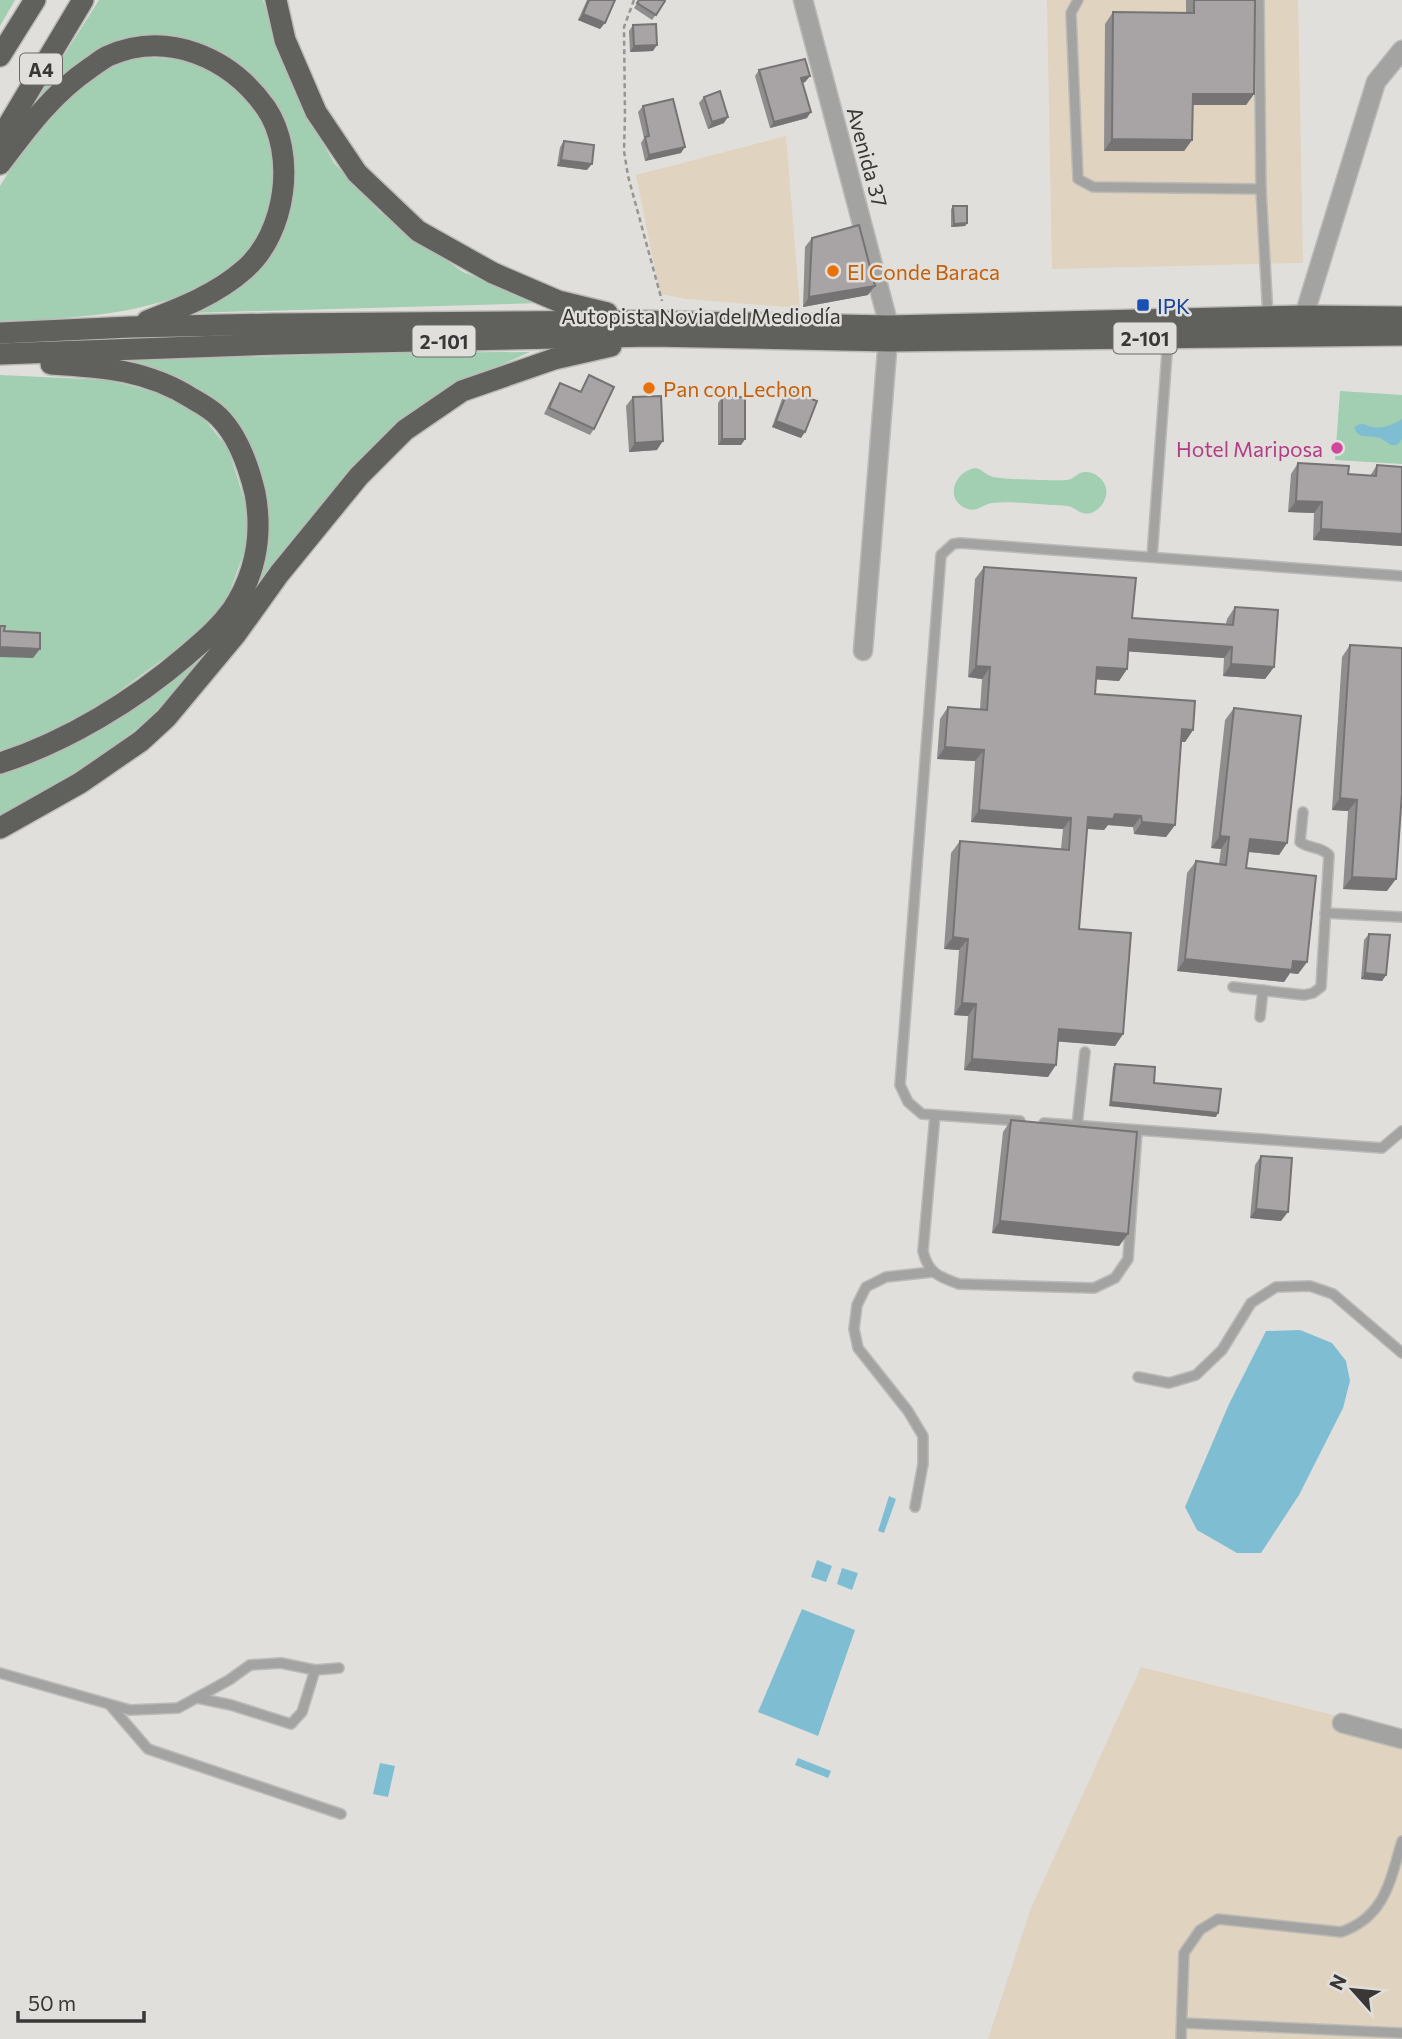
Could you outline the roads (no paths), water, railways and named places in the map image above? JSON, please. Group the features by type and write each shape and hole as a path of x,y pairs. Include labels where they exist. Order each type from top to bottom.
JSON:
{"highway":[{"name":"A4","path":"0,56 35,0"},
{"name":"A4","path":"0,139 83,0"},
{"path":"276,0 285,40 316,112 356,173 418,230 493,273 558,301 636,321"},
{"path":"0,164 37,115 70,82 107,56 142,47 181,48 217,61 266,109 279,137 283,165 283,188 278,217 268,240 246,269 215,292 131,327"},
{"name":"Autopista Novia del Mediodía","path":"1169,329 1266,338 1304,326 1402,317"},
{"name":"Autopista Novia del Mediodía","path":"0,354 660,329 889,334 1169,329 1268,318 1304,326 1402,335"},
{"name":"Autopista Novia del Mediodía","path":"0,332 131,327 636,321 660,329"},
{"path":"0,828 80,783 141,741 166,718 236,634 279,574 359,476 405,430 462,391 554,359 660,329"},
{"path":"0,360 96,367 142,374 202,404 218,415 227,426 240,451 253,485 259,530 256,557 246,583 232,609 215,631 168,671 122,704 32,753 0,763"}],"street":[{"name":"Avenida 37","path":"803,0 889,334 863,652"},
{"path":"1304,326 1376,82 1402,50"},
{"path":"1342,1723 1402,1739"}],"lane":[{"path":"1078,0 1071,13 1078,179 1093,187 1261,189"},
{"path":"1259,0 1261,189 1268,318"},
{"path":"1152,557 1169,329"},
{"path":"1026,1122 922,1114 908,1102 900,1085 941,555 953,544 960,543 1402,576"},
{"path":"1233,987 1304,995 1321,987 1329,855 1322,849 1307,847 1300,842 1303,812"},
{"path":"1325,913 1402,917"},
{"path":"1260,1017 1264,990"},
{"path":"1077,1126 1085,1052"},
{"path":"935,1115 923,1251 925,1262 932,1272 959,1284 1094,1288 1115,1278 1128,1259 1137,1130"},
{"path":"1038,1123 1382,1148 1402,1131"},
{"path":"915,1507 923,1464 923,1436 908,1411 858,1348 854,1329 857,1305 866,1287 886,1277 932,1272"},
{"path":"1138,1377 1169,1383 1196,1375 1222,1350 1251,1303 1276,1287 1310,1286 1333,1294 1402,1353"},
{"path":"0,1674 130,1710 178,1708 229,1680 250,1665 281,1663 315,1670 338,1668"},
{"path":"197,1698 231,1704 291,1724 302,1712 315,1670"},
{"path":"108,1703 148,1749 341,1814"},
{"path":"1181,2039 1184,1953 1200,1930 1218,1919 1341,1932 1355,1927 1375,1911 1386,1893 1402,1842"},
{"path":"1182,2023 1369,2035 1402,2033"}],"water":[{"path":"1402,419 1402,439 1397,445 1391,445 1377,437 1362,436 1354,427 1363,424 1383,427"},
{"path":"1300,1330 1332,1343 1346,1361 1350,1381 1343,1408 1299,1495 1261,1553 1237,1553 1197,1530 1185,1507 1229,1404 1266,1331"},
{"path":"889,1496 896,1499 884,1533 878,1531"},
{"path":"817,1560 832,1566 826,1582 811,1577"},
{"path":"842,1568 858,1573 852,1590 837,1584"},
{"path":"802,1609 855,1630 818,1736 758,1712"},
{"path":"798,1758 831,1771 828,1778 795,1765"},
{"path":"380,1763 395,1766 388,1797 373,1794"}],"place":[{"name":"El Conde Baraca","path":"833,271"},
{"name":"IPK","path":"1143,305"},
{"name":"Pan con Lechon","path":"649,388"},
{"name":"Hotel Mariposa","path":"1337,448"}]}
